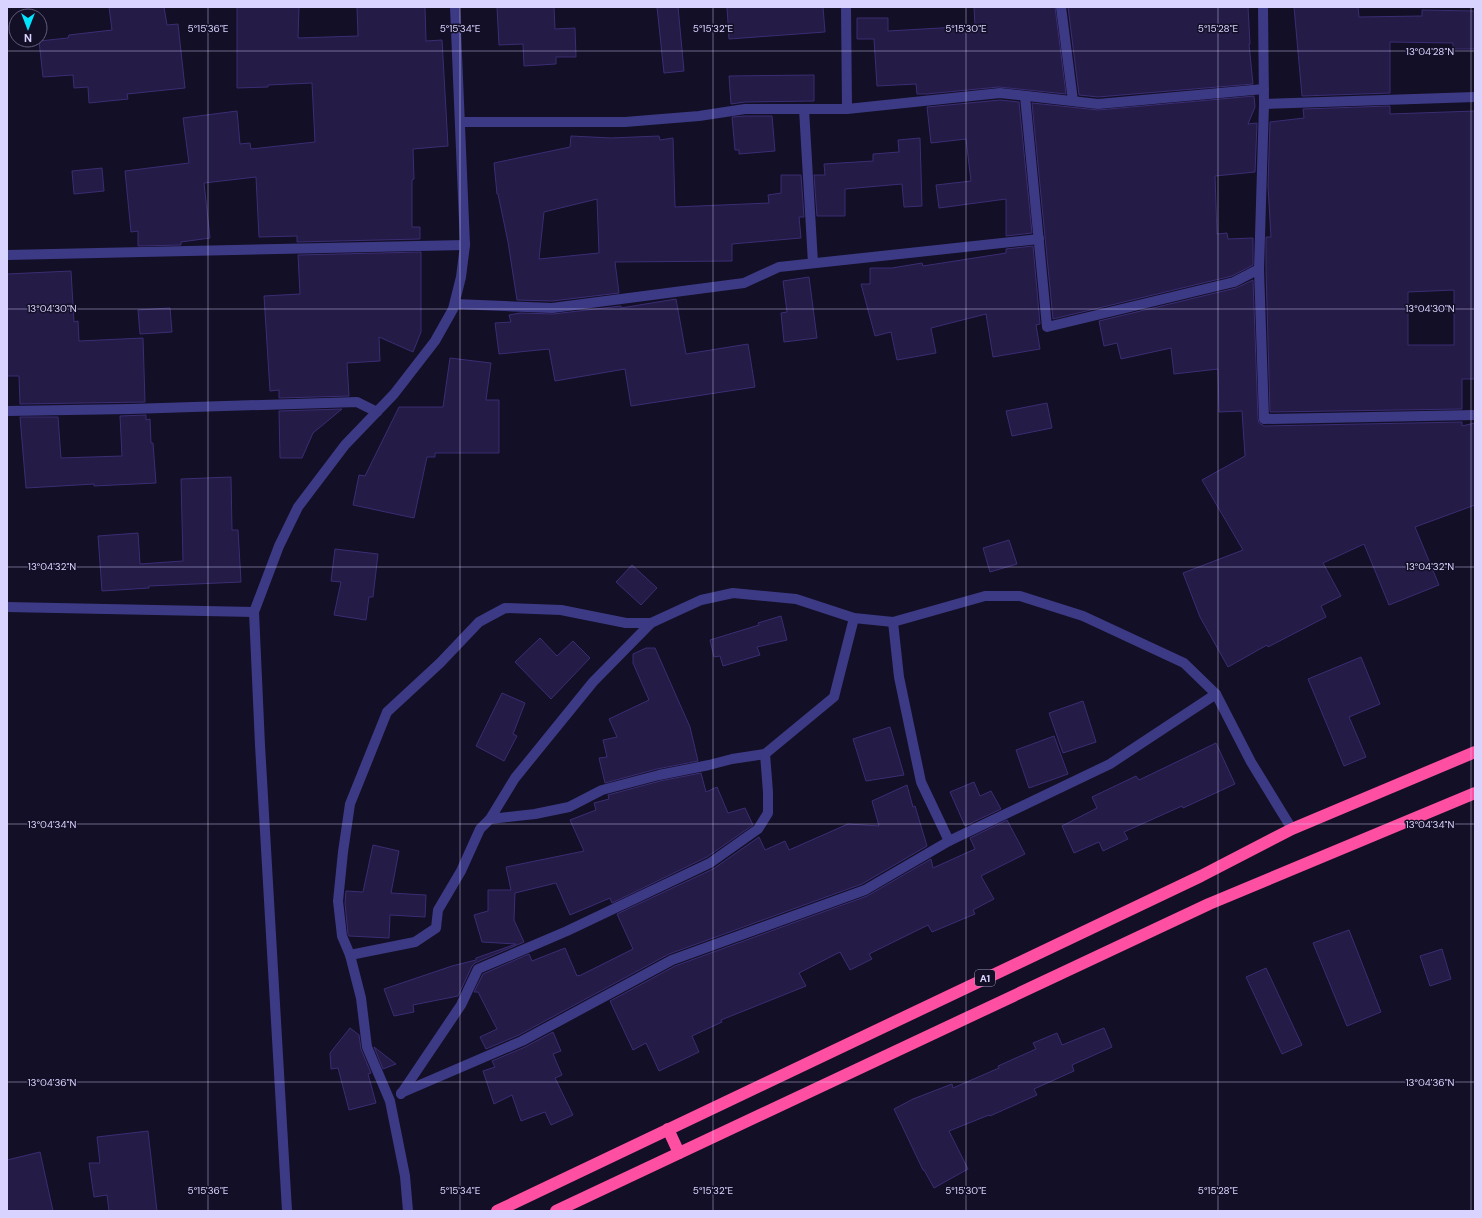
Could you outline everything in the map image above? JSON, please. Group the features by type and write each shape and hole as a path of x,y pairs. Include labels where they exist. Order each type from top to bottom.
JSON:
{"highway":[{"name":"A1","path":"497,1211 1194,879 1292,829 1475,752"},
{"path":"556,1211 1209,904 1475,793"},
{"path":"668,1129 679,1153"}],"street":[{"path":"287,1211 260,753 254,612 279,546 298,507 345,445 394,394 435,341 453,309 461,277 465,245 455,7"},
{"path":"846,7 847,109"},
{"path":"1061,7 1073,101"},
{"path":"1263,7 1264,104 1260,269 1264,419 1475,415"},
{"path":"460,122 625,122 699,116 745,108 847,109 1000,93 1098,104 1264,89"},
{"path":"1025,96 1047,328 1234,282 1260,269"},
{"path":"1264,104 1475,97"},
{"path":"804,109 813,264"},
{"path":"454,304 552,308 744,283 779,267 1039,239"},
{"path":"7,255 465,245"},
{"path":"7,411 357,402 377,412"},
{"path":"350,955 415,942 436,928 438,910 461,871 480,829 490,819 515,778 593,682 650,623 701,600 733,593 796,599 854,618 893,622 985,596 1020,596 1084,616 1184,663 1216,694 1251,762 1292,829"},
{"path":"7,607 254,612"},
{"path":"408,1211 405,1176 390,1101 367,1046 361,998 350,955 342,936 338,901 350,804 387,712 440,663 479,622 506,608 561,610 626,623 650,623"},
{"path":"490,819 536,814 569,807 602,790 659,775 732,759 765,754 834,697 854,618"},
{"path":"893,622 899,677 921,782 949,842"},
{"path":"390,1101 401,1093 522,1041 672,960 865,890 949,842 1110,764 1216,694"},
{"path":"401,1093 461,1005 478,969 567,931 710,863 758,828 768,813 765,754"}],"building":[{"path":"109,7 164,7 167,25 178,24 185,88 127,94 128,99 89,103 88,87 74,88 73,75 43,77 40,48 48,48 48,40 68,38 69,35 112,30"},
{"path":"237,7 299,7 298,38 358,36 357,7 425,7 426,41 442,40 448,146 413,149 414,179 412,180 412,227 420,227 420,239 297,242 297,236 259,237 256,177 204,183 210,238 181,242 181,245 138,246 138,231 131,232 125,171 189,163 183,118 237,111 240,144 250,143 251,149 315,142 312,83 237,88"},
{"path":"497,7 554,7 555,29 575,28 576,57 556,57 556,64 524,66 523,44 499,45"},
{"path":"657,7 678,7 684,71 664,73"},
{"path":"727,7 823,7 825,32 729,39"},
{"path":"974,7 1055,7 1066,94 999,87 917,94 916,84 877,86 874,39 857,39 857,18 888,18 888,31 975,26"},
{"path":"1068,7 1248,7 1249,44 1253,84 1098,97 1079,95"},
{"path":"1294,7 1358,7 1359,17 1422,16 1422,10 1475,11 1475,49 1453,49 1453,43 1390,42 1390,93 1302,96"},
{"path":"814,75 814,101 745,102 731,104 729,76"},
{"path":"1254,96 1255,107 1248,124 1257,123 1255,172 1215,176 1217,234 1227,233 1228,239 1253,238 1253,265 1232,276 1053,319 1032,103 1098,110"},
{"path":"1000,100 1019,102 1032,233 1006,236 1006,199 939,208 936,185 971,181 966,139 931,143 927,107"},
{"path":"1390,106 1390,114 1475,111 1475,379 1462,379 1462,409 1270,412 1266,237 1271,237 1268,186 1270,122 1304,118 1303,109","holes":["1454,290 1454,345 1408,345 1408,292"]},
{"path":"772,116 775,151 739,154 739,150 735,150 732,117"},
{"path":"571,136 611,138 659,136 660,140 673,138 675,207 769,203 768,195 781,193 781,175 801,175 804,217 799,217 801,238 732,244 732,261 615,262 619,293 552,301 517,300 508,242 497,194 494,163 570,147","holes":["597,199 599,253 539,259 544,212"]},
{"path":"920,138 922,206 904,207 902,184 845,189 845,216 817,216 814,175 825,175 824,164 873,161 873,154 899,152 898,140"},
{"path":"102,168 104,191 74,194 72,171"},
{"path":"1033,246 1040,324 1036,325 1040,349 993,357 986,314 931,328 936,353 897,360 891,332 875,336 861,284 870,284 870,268 892,268 922,263 923,266 1006,253 1006,249"},
{"path":"421,252 421,332 413,352 379,337 380,361 347,363 349,396 279,398 279,390 270,391 264,296 300,294 298,255"},
{"path":"71,271 74,322 78,321 79,341 143,338 145,402 20,404 19,376 7,376 7,274"},
{"path":"809,277 817,338 784,342 781,313 787,312 783,281"},
{"path":"1253,280 1259,423 1264,426 1462,422 1462,426 1475,423 1475,505 1415,527 1439,585 1389,605 1364,544 1323,563 1341,596 1321,606 1326,617 1268,647 1267,645 1228,667 1200,617 1183,573 1243,550 1202,480 1245,456 1242,411 1219,412 1218,369 1174,374 1171,348 1121,359 1117,343 1104,346 1099,321 1236,288"},
{"path":"676,299 686,354 748,344 755,387 631,406 625,369 555,381 549,349 499,354 495,323 511,322 509,315 520,313 553,314 621,306 621,308"},
{"path":"170,308 172,332 140,334 138,310"},
{"path":"450,358 491,363 486,400 499,400 499,453 435,453 435,457 427,457 414,518 353,505 359,475 365,476 399,407 443,407"},
{"path":"1047,403 1052,428 1012,436 1006,411"},
{"path":"342,409 313,433 302,458 280,458 279,411"},
{"path":"146,415 146,420 150,419 151,443 153,443 156,483 94,486 94,484 26,488 20,417 58,417 61,458 122,456 120,416"},
{"path":"231,477 232,530 238,530 241,582 149,586 149,588 102,591 98,536 138,533 140,564 183,561 181,479"},
{"path":"1009,540 1017,564 990,572 983,548"},
{"path":"335,549 378,554 373,597 369,597 366,620 334,615 341,582 331,581"},
{"path":"632,565 657,588 641,605 616,582"},
{"path":"781,616 787,640 757,647 760,655 723,666 720,656 714,657 710,640 759,625 758,623"},
{"path":"540,638 557,656 573,641 590,658 551,699 515,662"},
{"path":"646,648 655,648 690,727 698,761 657,769 605,783 599,758 607,757 603,740 617,737 609,719 649,700 633,663 633,654"},
{"path":"1361,657 1380,704 1349,717 1366,757 1344,766 1308,679"},
{"path":"502,693 525,703 513,734 517,736 504,761 476,746"},
{"path":"1083,701 1096,742 1063,753 1049,713"},
{"path":"890,727 904,775 866,781 853,739"},
{"path":"1054,736 1068,774 1029,788 1016,750"},
{"path":"1216,743 1235,784 1183,808 1182,806 1124,832 1128,839 1103,851 1099,842 1074,853 1062,826 1097,808 1092,797 1136,776 1139,780"},
{"path":"701,773 706,792 717,787 728,813 745,808 753,825 707,857 612,903 610,898 570,915 556,883 515,893 514,920 524,942 475,963 472,966 458,996 413,1005 414,1012 394,1016 384,989 452,966 476,960 476,958 516,944 482,942 474,915 488,911 488,890 511,890 506,867 584,851 570,820 596,810 594,803 609,799 608,795 660,781"},
{"path":"974,782 980,796 991,791 1001,809 965,826 950,792"},
{"path":"907,785 927,846 862,884 669,954 519,1035 486,1049 480,1037 497,1029 478,992 474,992 483,974 529,954 532,961 565,948 577,976 579,976 633,949 617,914 713,869 759,837 765,850 785,841 789,850 848,824 879,826 872,801"},
{"path":"1007,820 1025,854 981,876 994,899 973,910 975,914 932,932 928,925 869,954 872,959 850,970 840,952 799,973 806,986 721,1020 722,1022 692,1036 699,1052 659,1071 646,1043 633,1050 610,1001 675,966 867,896 931,859 933,868 975,849 970,838"},
{"path":"373,845 399,851 391,893 426,895 425,917 390,915 389,938 349,936 348,934 345,903 346,891 363,892"},
{"path":"1349,930 1381,1012 1347,1026 1313,943"},
{"path":"1442,949 1451,979 1430,986 1420,956"},
{"path":"1266,968 1302,1045 1282,1054 1246,977"},
{"path":"350,1028 359,1035 361,1049 371,1073 368,1074 376,1103 349,1110 338,1068 331,1069 330,1053"},
{"path":"1104,1028 1112,1047 1072,1065 1074,1071 1034,1089 1037,1095 990,1116 989,1115 949,1131 968,1169 934,1188 923,1170 894,1109 913,1099 952,1084 953,1088 999,1068 998,1066 1036,1049 1033,1043 1057,1033 1062,1045"},
{"path":"553,1032 561,1051 553,1054 562,1075 555,1078 573,1115 551,1125 545,1112 521,1121 512,1095 494,1104 483,1071 495,1067 492,1061 525,1047"},
{"path":"374,1047 396,1064 383,1069"},
{"path":"148,1131 157,1211 109,1211 107,1195 94,1197 89,1163 100,1163 97,1137"},
{"path":"40,1152 53,1211 7,1211 7,1160"}]}
